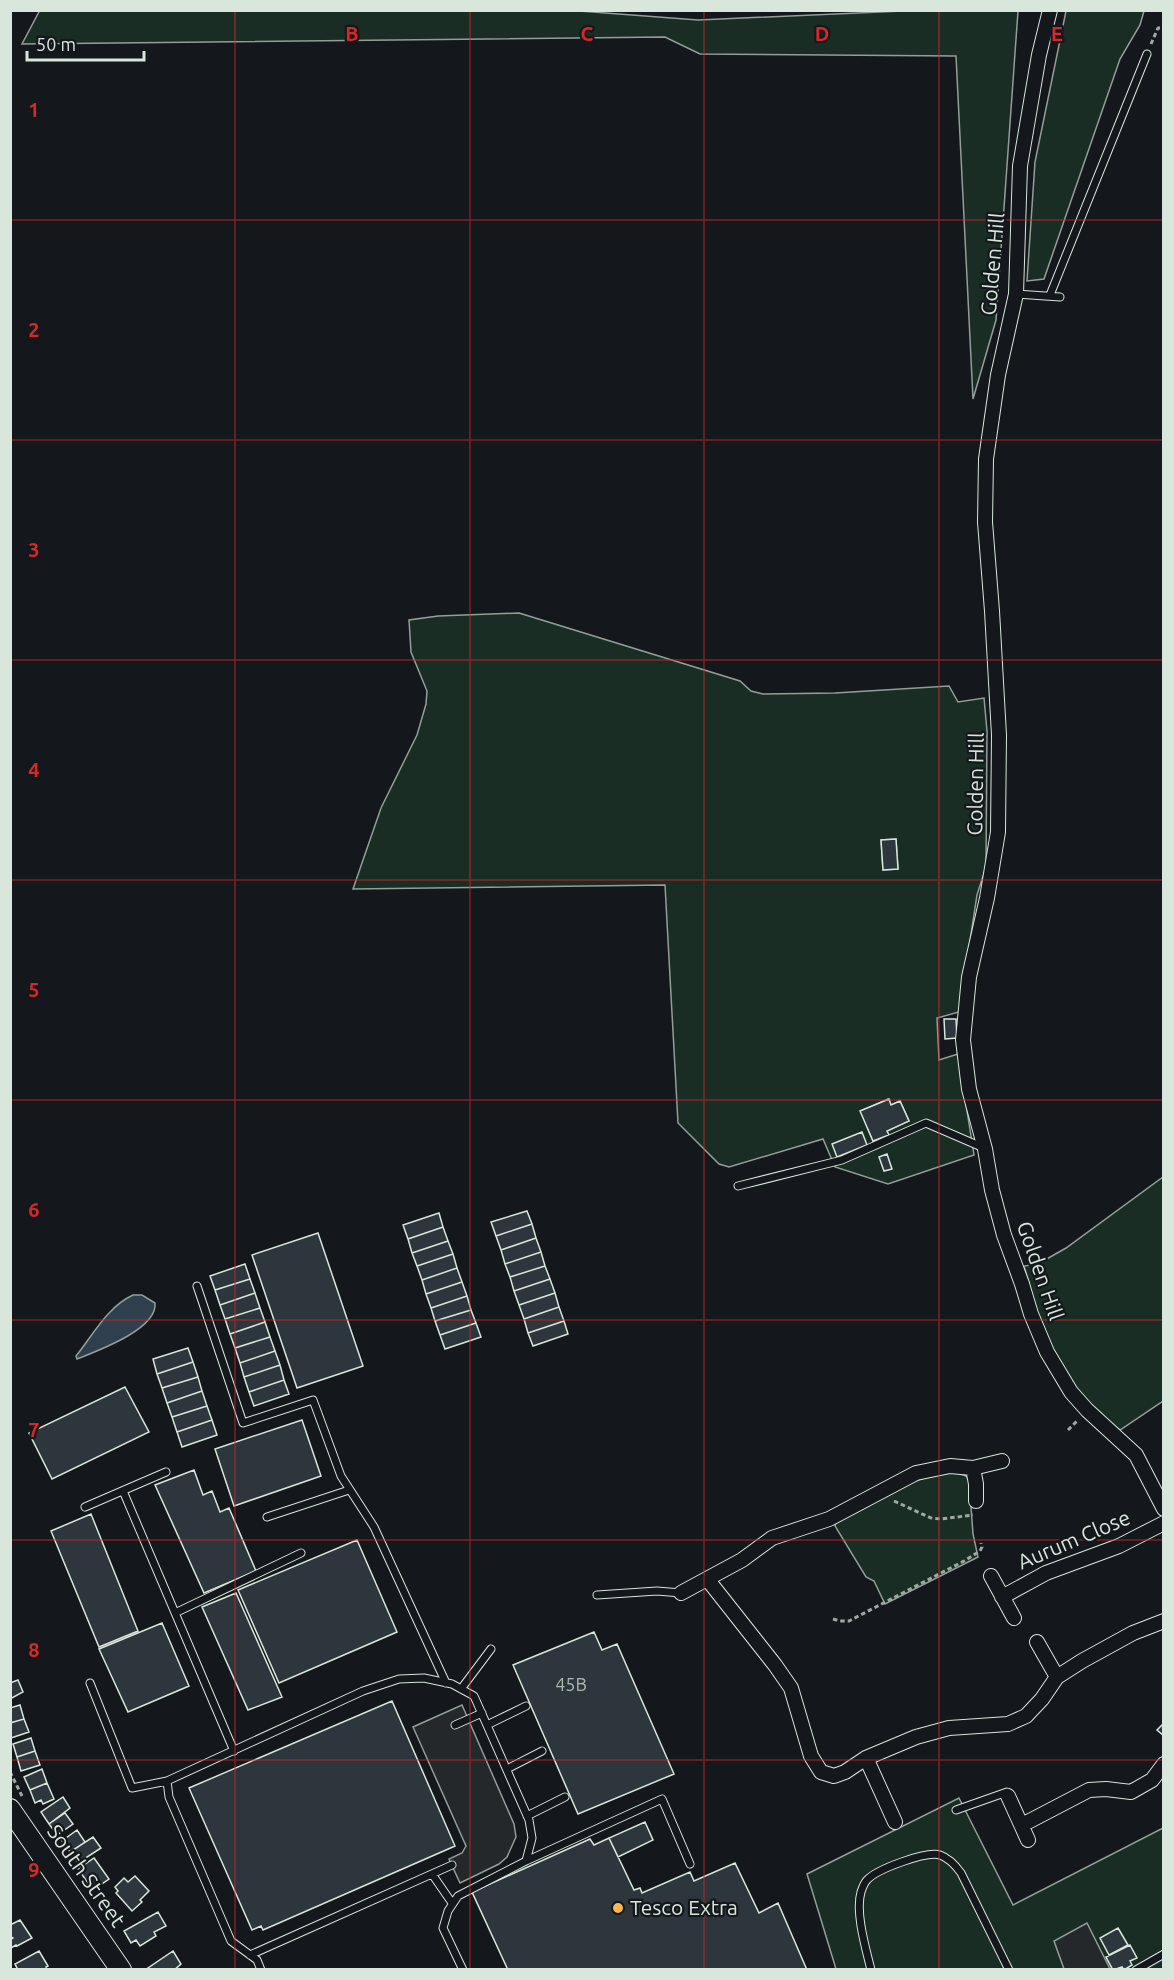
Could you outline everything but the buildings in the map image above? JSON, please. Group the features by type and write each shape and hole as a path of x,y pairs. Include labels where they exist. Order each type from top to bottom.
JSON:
{"street":[{"name":"Golden Hill","path":"1050,10 1039,55 1020,166 1016,294 998,375 986,459 985,522 999,735 998,832 987,898 969,977 963,1040 969,1089 985,1149 992,1190 1031,1314 1047,1352 1071,1392 1136,1455 1164,1509"},
{"path":"681,1593 742,1560 772,1538 829,1519 916,1473 950,1466 973,1468 1002,1461"},
{"path":"973,1468 976,1507"},
{"name":"Aurum Close","path":"1002,1597 1046,1573 1119,1546 1164,1523"},
{"name":"Aurum Close","path":"992,1576 1014,1618"},
{"path":"708,1580 776,1665 791,1689 811,1756 821,1772 834,1776 846,1772 866,1758 916,1737 949,1728 1008,1724 1026,1716 1042,1699 1057,1677 1133,1633 1164,1621"},
{"path":"1037,1642 1057,1677"},
{"path":"866,1758 895,1822"},
{"path":"1022,1825 1089,1790 1106,1789 1131,1792 1152,1780 1164,1764"},
{"path":"1008,1796 1028,1840"},
{"name":"South Street","path":"10,1809 121,1970"}],"lane":[{"path":"1050,295 1147,54"},
{"path":"1016,294 1060,297"},
{"path":"738,1186 842,1160 926,1124 985,1149"},
{"path":"197,1286 243,1423 314,1400 341,1476 374,1527 446,1683"},
{"path":"85,1507 166,1472"},
{"path":"267,1517 349,1490"},
{"path":"123,1491 234,1751"},
{"path":"175,1613 301,1553"},
{"path":"597,1595 657,1591 681,1593"},
{"path":"461,1689 491,1649"},
{"path":"90,1683 132,1788 167,1781 363,1691 399,1680 424,1678 461,1689 474,1696 527,1816 532,1838 526,1861"},
{"path":"487,1725 526,1706"},
{"path":"454,1725 482,1713"},
{"path":"507,1769 542,1751"},
{"path":"167,1781 169,1797 231,1941 257,1960 261,1970"},
{"path":"956,1810 1007,1792 1008,1796"},
{"path":"527,1816 565,1797"},
{"path":"463,1970 443,1928 452,1903 458,1896 526,1861 662,1799 690,1864"},
{"path":"871,1970 859,1910 861,1892 867,1880 881,1871 925,1855 941,1855 953,1863 961,1873 1009,1970"},
{"path":"250,1955 452,1865"},
{"path":"432,1874 452,1903"},
{"path":"1136,1970 1164,1954"}],"path":[{"path":"1147,54 1158,28 1164,28"},
{"path":"894,1501 931,1518 941,1519 976,1507"},
{"path":"833,1619 849,1621 863,1614 899,1593 964,1561 980,1551 981,1543"}],"green space":[{"path":"40,10 566,10 698,20 903,11 1018,11 996,320 973,399 956,56 700,54 665,37 22,44"},
{"path":"1066,11 1144,11 1140,25 1120,59 1044,279 1027,281 1035,162"},
{"path":"519,613 740,681 751,691 763,694 835,693 949,686 958,702 984,698 987,731 986,867 977,895 959,1012 937,1018 939,1060 958,1054 974,1155 888,1184 835,1167 823,1139 729,1167 719,1164 678,1123 665,885 353,889 381,808 417,735 426,704 427,691 411,652 409,620 438,616","holes":["896,839 898,869 883,870 881,840","888,1099 891,1105 900,1101 909,1121 887,1131 888,1135 873,1141 861,1111"]},
{"path":"1163,1177 1163,1401 1120,1430 1100,1417 1075,1391 1038,1322 1024,1266 1038,1264 1066,1248"},
{"path":"954,1472 966,1476 969,1480 973,1534 978,1557 885,1604 874,1581 866,1577 835,1526 836,1522 907,1484"},
{"path":"959,1798 1013,1905 1163,1828 1163,1969 836,1969 807,1874"}],"shaded area":[{"path":"462,1705 514,1824 516,1837 507,1857 499,1864 460,1883 449,1859 462,1853 466,1846 413,1727"},
{"path":"1087,1923 1110,1969 1064,1969 1054,1941"}],"water":[{"path":"133,1295 142,1295 155,1303 153,1313 147,1322 125,1338 77,1359 76,1356 108,1314"}],"place":[{"name":"Tesco Extra","path":"618,1908"}]}
